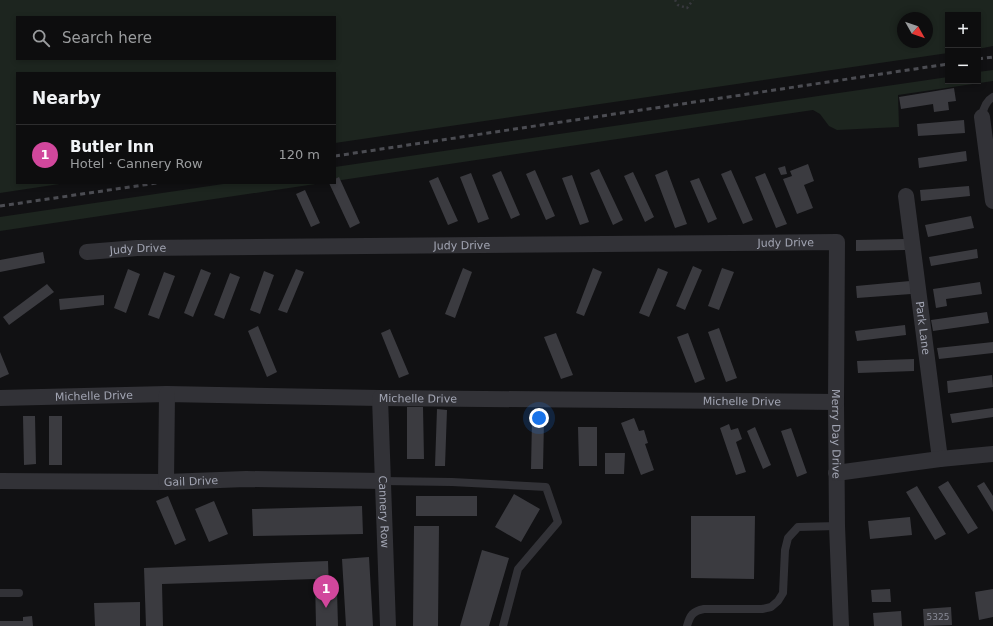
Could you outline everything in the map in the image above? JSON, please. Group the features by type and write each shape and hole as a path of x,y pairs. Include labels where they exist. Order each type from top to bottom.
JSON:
{"street":[{"path":"982,117 993,201"},
{"name":"Park Lane","path":"906,196 940,459"},
{"name":"Judy Drive","path":"87,252 137,248 837,242"},
{"name":"Merry Day Drive","path":"837,242 836,473 841,626"},
{"path":"166,482 167,394"},
{"name":"Michelle Drive","path":"0,398 167,394 380,398 836,402"},
{"name":"Cannery Row","path":"380,398 388,626"},
{"path":"836,473 940,459 993,454"},
{"name":"Gail Drive","path":"0,481 166,482 246,479 383,481"}],"lane":[{"path":"982,117 983,108 993,96"},
{"path":"383,481 452,482 546,487 558,522 518,569 503,626"},
{"path":"686,626 696,610 704,608 762,609 771,607 778,601 783,592 785,550 788,538 798,528 837,526"},
{"path":"0,593 19,593"}],"path":[{"path":"675,0 678,5 687,8 693,0"}],"shaded area":[{"path":"0,0 993,0 993,46 981,48 981,12 945,12 945,53 336,143 336,72 16,72 16,184 59,184 0,193"},
{"path":"993,70 993,81 981,83 981,72"},
{"path":"945,77 945,84 973,84 898,95 899,127 837,130 829,126 820,114 813,110 336,181 336,167"},
{"path":"223,184 315,184 0,231 0,217"}],"building":[{"path":"954,88 956,101 948,102 949,110 934,112 933,104 901,109 899,97"},
{"path":"964,120 965,133 918,136 917,124"},
{"path":"966,151 967,161 919,168 918,158"},
{"path":"808,164 814,181 804,185 813,208 797,214 783,179 792,176 790,171"},
{"path":"785,166 787,174 781,175 778,168"},
{"path":"599,169 623,220 613,225 590,173"},
{"path":"535,170 555,216 546,220 526,174"},
{"path":"667,170 687,224 675,228 655,175"},
{"path":"731,170 753,220 743,224 721,174"},
{"path":"501,171 520,215 511,219 492,175"},
{"path":"633,172 654,217 645,222 624,176"},
{"path":"471,173 489,219 478,223 460,177"},
{"path":"765,173 787,224 776,228 755,177"},
{"path":"572,175 589,222 580,225 562,178"},
{"path":"339,177 360,223 350,228 329,184 336,184 336,178"},
{"path":"438,177 458,221 448,225 429,181"},
{"path":"699,178 717,219 708,223 690,181"},
{"path":"969,186 970,196 921,201 920,190"},
{"path":"305,190 320,223 311,227 296,194"},
{"path":"971,216 974,228 928,237 925,225"},
{"path":"905,239 905,250 856,251 856,240"},
{"path":"977,249 978,258 931,266 929,257"},
{"path":"43,252 45,263 0,272 0,260"},
{"path":"693,266 702,270 685,310 676,306"},
{"path":"463,268 472,272 455,318 445,314"},
{"path":"593,268 602,272 584,316 576,313"},
{"path":"658,268 668,272 649,317 639,313"},
{"path":"722,268 734,272 719,310 708,306"},
{"path":"128,269 140,274 126,313 114,308"},
{"path":"201,269 211,273 193,317 184,313"},
{"path":"296,269 304,272 287,313 278,310"},
{"path":"264,271 274,275 260,314 250,310"},
{"path":"164,272 175,276 159,319 148,315"},
{"path":"230,273 240,277 224,319 214,315"},
{"path":"910,281 911,294 857,298 856,286"},
{"path":"980,282 982,294 946,299 947,306 936,308 933,289"},
{"path":"47,284 54,292 9,325 3,317"},
{"path":"104,295 104,305 60,310 59,299"},
{"path":"987,312 989,323 933,331 931,320"},
{"path":"905,325 906,335 857,341 855,331"},
{"path":"258,326 277,372 267,377 248,331"},
{"path":"719,328 737,378 726,382 708,332"},
{"path":"390,329 409,374 399,378 381,333"},
{"path":"556,333 573,375 561,379 544,337"},
{"path":"688,333 705,379 695,383 677,337"},
{"path":"993,342 993,353 939,359 937,348"},
{"path":"0,352 9,374 0,378"},
{"path":"914,359 914,371 858,373 857,361"},
{"path":"992,375 993,387 948,393 947,381"},
{"path":"407,407 423,407 424,459 407,459"},
{"path":"993,408 993,417 952,423 950,414"},
{"path":"437,409 447,410 445,466 435,466"},
{"path":"23,416 35,416 36,464 24,465"},
{"path":"49,416 62,416 62,465 49,465"},
{"path":"634,418 639,431 644,430 648,443 645,444 654,470 641,475 621,423"},
{"path":"532,420 544,420 543,469 531,469"},
{"path":"729,424 731,430 738,428 742,439 736,442 746,472 736,475 720,428"},
{"path":"578,427 597,427 597,466 579,466"},
{"path":"755,427 771,465 763,469 747,431"},
{"path":"791,428 807,473 797,477 781,431"},
{"path":"605,453 625,453 624,474 605,474"},
{"path":"948,481 978,528 968,534 938,487"},
{"path":"984,482 993,496 993,512 977,486"},
{"path":"917,486 946,534 935,540 906,492"},
{"path":"514,494 540,509 521,542 495,527"},
{"path":"168,496 186,540 175,545 156,501"},
{"path":"416,496 477,496 477,516 416,516"},
{"path":"214,501 228,534 209,542 195,509"},
{"path":"362,506 363,534 253,536 252,509"},
{"path":"691,516 755,516 754,579 691,578"},
{"path":"910,517 912,535 870,539 868,521"},
{"path":"414,526 439,526 438,626 413,626"},
{"path":"482,550 509,558 489,626 460,626"},
{"path":"369,557 373,626 346,626 342,559"},
{"path":"328,561 329,591 337,590 338,626 316,626 315,579 162,584 163,626 146,626 144,568"},
{"path":"890,589 891,602 872,602 871,590"},
{"path":"993,589 993,617 979,620 975,592"},
{"path":"140,602 140,626 95,626 94,603"},
{"path":"951,607 952,625 924,626 923,609"},
{"path":"901,611 902,626 874,626 873,613"},
{"path":"32,616 33,626 0,626 0,621 23,621 23,617"}],"railway":[{"path":"981,59 993,57"},
{"path":"336,156 945,64"},
{"path":"0,206 150,184"}],"place":[{"name":"Butler Inn","path":"326,608"}]}
